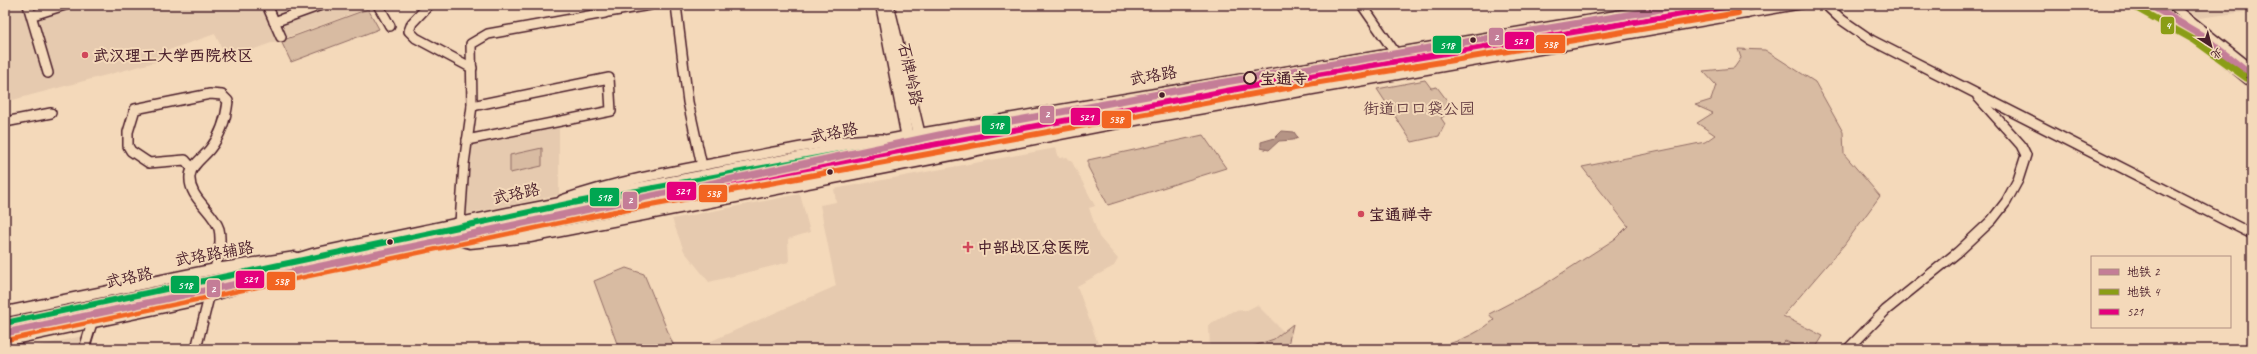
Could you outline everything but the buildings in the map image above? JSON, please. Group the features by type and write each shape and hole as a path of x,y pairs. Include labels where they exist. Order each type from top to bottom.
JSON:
{"highway":[{"name":"武珞路","path":"5,322 291,262 312,254 460,223 913,134 1394,51 1676,9 1737,5"},
{"name":"武珞路","path":"5,331 573,211 1676,9"},
{"path":"1676,9 1748,14"},
{"path":"751,157 801,157"},
{"path":"694,204 754,178"}],"main road":[{"name":"石牌岭路","path":"881,5 913,134"},
{"name":"石牌岭路","path":"889,5 916,148"},
{"path":"447,238 470,243 506,240 1110,125 1803,5"},
{"path":"2171,5 2252,70"},
{"path":"2156,6 2252,82"},
{"name":"武珞路辅路","path":"5,312 215,269 312,254"},
{"path":"5,341 210,297 287,271"}],"street":[{"path":"28,5 33,16 48,73"},
{"path":"33,16 65,5"},
{"path":"267,5 281,37"},
{"path":"274,22 321,5"},
{"path":"378,5 390,26"},
{"path":"430,5 412,23 409,31 416,38 472,68"},
{"path":"606,13 615,5"},
{"path":"460,223 464,164 472,106 471,44 483,36 650,5"},
{"path":"676,5 688,102 702,166"},
{"path":"1362,5 1394,51"},
{"path":"1826,5 1842,20 1871,40 2252,234"},
{"path":"467,140 611,111 609,78 472,106"},
{"path":"1848,349 1900,298 1988,228 2006,205 2022,173 2026,155 2021,145 1975,93"},
{"path":"192,168 185,160 149,163 132,151 128,146 128,132 135,109 210,94 222,94 228,101 224,126 212,146 192,168 190,179 195,194 214,220 219,230 219,252 215,269"},
{"path":"5,122 51,112"},
{"path":"548,205 595,187 702,166 854,138 890,139"},
{"path":"196,349 210,297"},
{"path":"84,349 92,323"}],"shaded area":[{"name":"武汉理工大学西院校区","path":"5,5 367,5 368,8 227,59 215,34 166,51 163,60 5,102"},
{"path":"2182,5 2252,5 2252,11 2199,18"},
{"path":"559,123 559,195 466,214 472,141"},
{"path":"1282,131 1294,132 1298,138 1279,141 1269,150 1261,148 1261,142 1275,138"},
{"name":"中部战区总医院","path":"1056,148 1059,158 1067,157 1072,162 1095,206 1089,208 1099,237 1118,259 1114,266 1077,286 1100,349 693,349 836,286 820,205 836,202 834,189"},
{"path":"800,194 810,232 788,239 789,262 709,282 684,251 672,219"},
{"path":"1257,305 1284,332 1274,339 1245,349 1210,349 1209,325 1233,311 1247,310"},
{"path":"83,336 79,349 23,349"}],"green space":[{"path":"368,9 379,29 291,62 281,41"},
{"path":"1738,49 1765,50 1815,82 1843,132 1844,154 1880,196 1844,245 1783,316 1823,336 1815,349 1805,349 1785,341 1778,349 1432,349 1457,341 1487,326 1494,320 1489,314 1539,288 1615,239 1628,226 1582,167 1705,142 1715,135 1697,123 1713,113 1695,105 1711,100 1716,85 1703,71 1734,68 1741,58"},
{"name":"街道口口袋公园","path":"1425,80 1431,88 1437,87 1452,107 1449,113 1441,118 1445,124 1439,136 1412,142 1377,89"},
{"path":"1203,135 1226,168 1108,205 1088,167 1088,160"},
{"path":"542,148 542,166 510,173 510,155"},
{"path":"626,268 644,274 675,349 619,349 594,281"},
{"path":"1293,324 1287,349 1245,349 1274,339"}],"metro line":[{"name":"2","path":"5,333 953,132 1207,85 1651,11 1676,5"},
{"name":"4","path":"2131,5 2194,40 2252,82"},
{"name":"2","path":"2150,5 2201,35 2252,76"}],"transit line":[{"name":"518","path":"5,323 572,203 1312,67 1688,5"},
{"name":"521","path":"5,331 573,211 1313,75 1737,5"},
{"name":"521","path":"2154,5 2252,82"},
{"name":"538","path":"7,339 575,219 1314,83 1738,13"}],"place":[{"name":"武汉理工大学西院校区","path":"85,55"},
{"name":"宝通寺","path":"1250,78"},
{"name":"宝通禅寺","path":"1361,214"},
{"name":"中部战区总医院","path":"968,247"}]}
